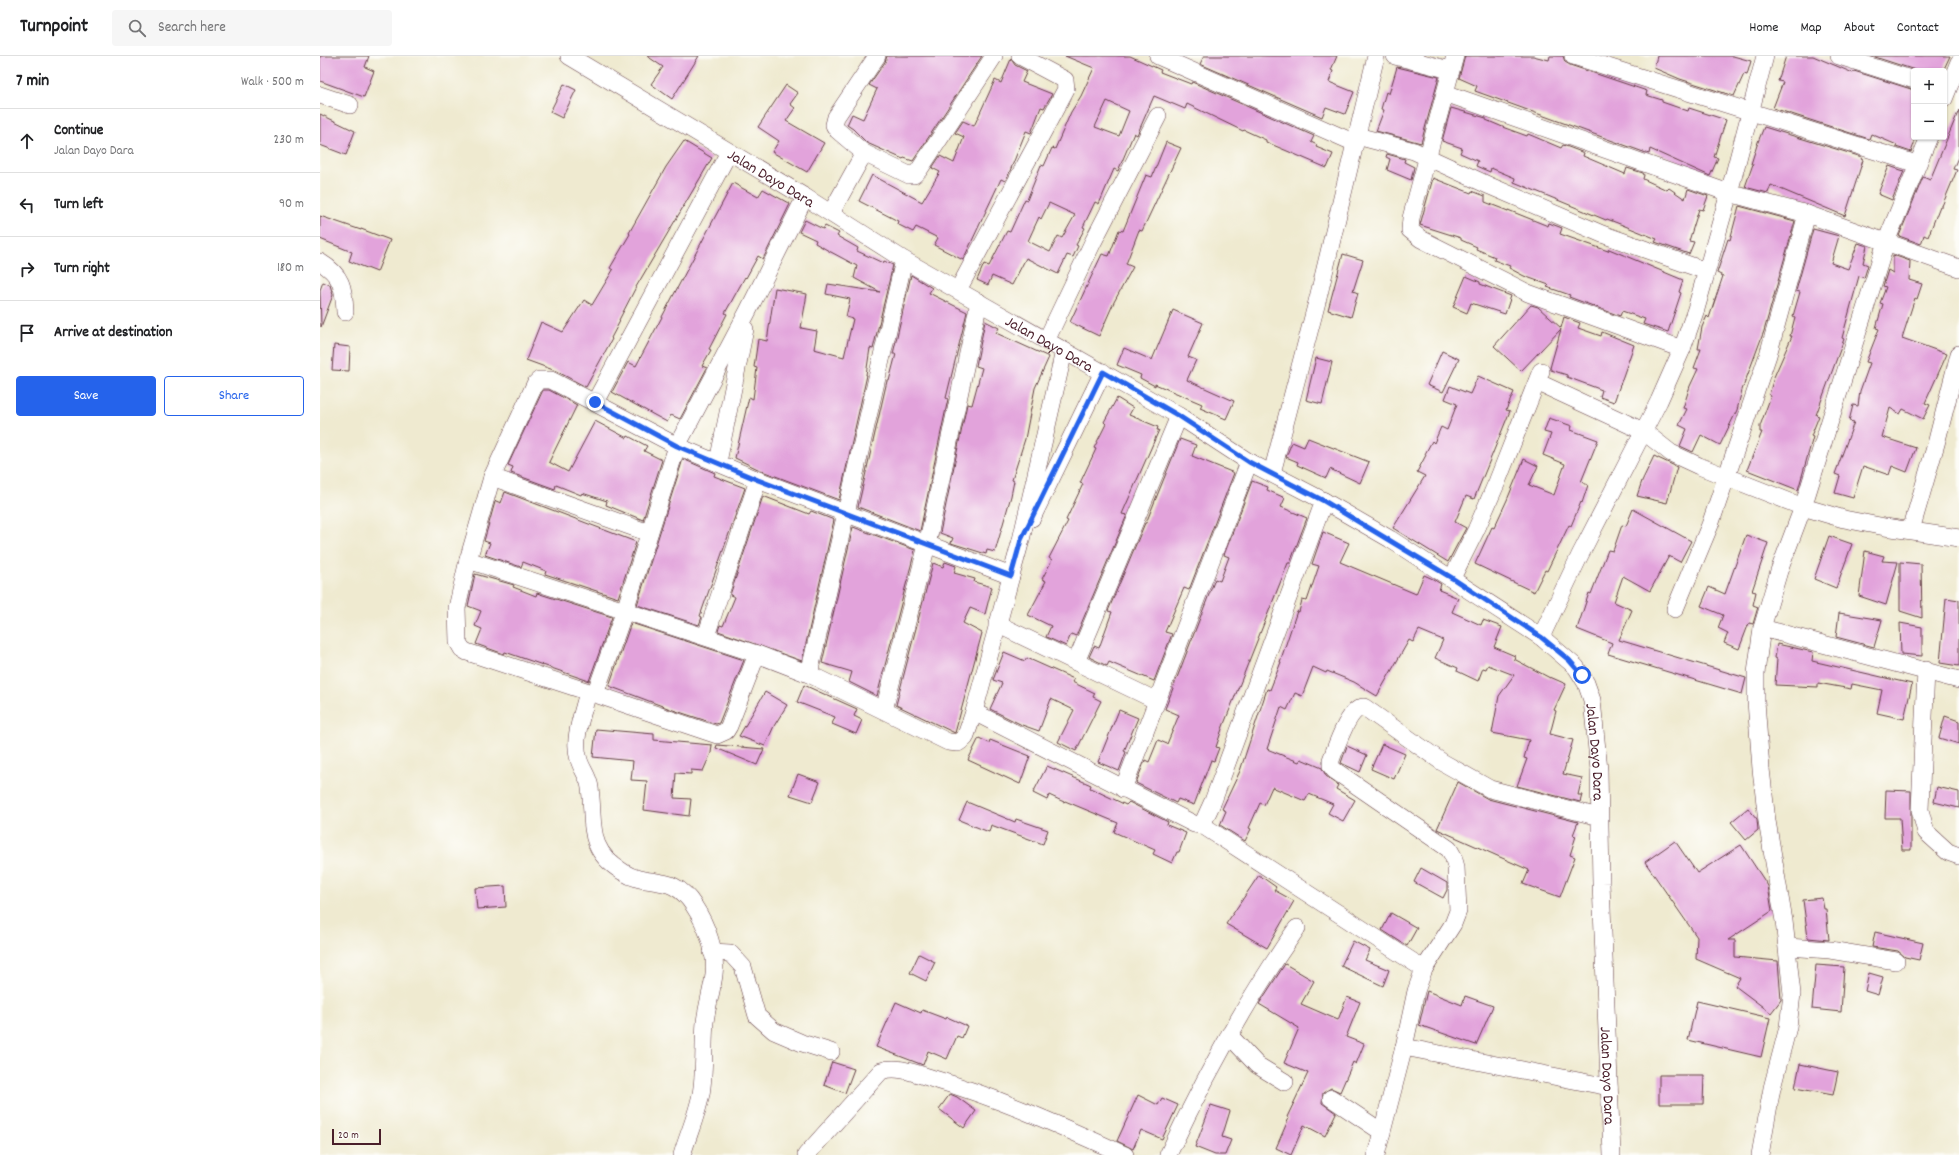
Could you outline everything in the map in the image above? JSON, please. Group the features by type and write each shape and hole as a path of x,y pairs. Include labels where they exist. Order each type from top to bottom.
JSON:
{"street":[{"name":"Jalan Dayo Dara","path":"569,56 805,196 904,260 1179,416 1249,462 1324,501 1452,578 1541,637 1576,667 1590,692 1594,713 1599,770 1599,818 1612,1155"},
{"path":"877,56 836,116 834,125 843,137 864,153 909,176 914,175 920,170 994,56"},
{"path":"958,290 1066,89 1065,80 1020,56"},
{"path":"1158,56 1356,139 1414,151 1602,234 1706,271"},
{"path":"1272,473 1309,334 1376,56"},
{"path":"1395,56 1452,63 1411,218 1410,230 1421,239 1528,293 1682,349"},
{"path":"1573,56 1917,164"},
{"path":"1541,637 1580,555 1659,401 1682,349 1696,309 1729,193 1765,56"},
{"path":"1839,56 1911,79"},
{"path":"1947,89 1959,62"},
{"path":"1445,93 1729,193 1807,214 1959,268"},
{"path":"320,95 350,105"},
{"path":"1046,341 1093,242 1158,116"},
{"path":"1760,1155 1772,1088 1791,1012 1792,981 1788,946 1767,821 1761,769 1756,701 1756,673 1762,628 1779,571 1803,507 1886,242 1927,140"},
{"path":"595,402 729,152"},
{"path":"831,213 864,153"},
{"path":"682,1155 701,1093 706,1021 714,973 712,952 702,922 685,894 673,886 660,881 636,878 623,872 601,852 594,840 591,827 592,804 589,781 580,765 577,752 579,726 625,610 677,446 748,311 805,196"},
{"path":"1675,609 1710,525 1768,354 1807,214"},
{"path":"809,674 904,260"},
{"path":"320,262 334,273 343,285 345,312"},
{"path":"884,710 927,544 979,302"},
{"path":"718,462 748,311"},
{"path":"468,560 706,636 757,654 809,674 948,742 958,743 965,738 974,712 1021,540 1064,351"},
{"path":"1911,530 1936,444 1959,354"},
{"path":"1021,540 1103,372"},
{"path":"1452,578 1491,496 1539,377 1643,431 1671,453 1726,478 1803,507 1844,519 1959,538"},
{"path":"757,654 729,726 726,731 717,735 467,652 462,649 458,642 457,608 468,560 492,477 535,384 539,380 551,380 677,446 758,480 846,512 1011,576"},
{"path":"1076,662 1179,416"},
{"path":"1123,789 1249,462"},
{"path":"492,477 649,533"},
{"path":"706,636 758,480"},
{"path":"1202,825 1213,801 1324,501"},
{"path":"997,624 1157,701"},
{"path":"1762,628 1926,670 1959,680"},
{"path":"1926,670 1920,810 1926,832 1948,852 1959,856"},
{"path":"1376,1155 1404,1047 1416,991 1424,969 1453,924 1458,911 1459,897 1455,860 1449,849 1331,766 1333,755 1351,715 1355,710 1361,707 1368,708 1447,765 1490,789 1599,818"},
{"path":"974,712 1123,789 1194,824 1202,825 1424,969"},
{"path":"1168,1155 1200,1087 1229,1035 1278,954 1297,928"},
{"path":"1788,946 1830,950 1896,961"},
{"path":"712,952 730,953 743,967 757,1016 774,1031 831,1052"},
{"path":"1229,1035 1257,1065 1285,1082"},
{"path":"1404,1047 1609,1087"},
{"path":"806,1155 881,1071 890,1068 904,1070 975,1091 1052,1122 1126,1155"},
{"path":"1331,1098 1382,1132"}],"building":[{"path":"320,56 369,56 365,67 374,71 364,97 320,81"},
{"path":"647,56 699,56 672,99 651,84 663,67"},
{"path":"887,56 982,56 913,161 903,159 867,143 847,125 852,114 863,119 877,89 869,85 885,62"},
{"path":"1065,56 1130,56 1161,70 1160,72 1191,84 1192,82 1314,136 1311,142 1317,145 1316,147 1333,154 1327,168 1266,142 1266,140 1244,130 1243,131 1187,104 1185,109 1154,96 1137,135 1134,133 1118,171 1114,169 1099,204 1095,202 1083,227 1085,228 1076,245 1078,246 1073,257 1067,255 1058,274 1026,258 1012,285 992,276 988,285 977,280 984,264 989,266 1007,231 1010,232 1025,199 1027,200 1041,165 1044,166 1052,148 1055,149 1071,112 1081,96 1094,68","holes":["1107,101 1129,111 1119,136 1095,127","1049,203 1075,215 1062,238 1058,236 1050,252 1028,241 1039,217 1041,219"]},
{"path":"1204,56 1337,56 1331,70 1333,71 1329,82 1354,92 1345,114 1326,107 1322,117 1200,64"},
{"path":"1465,56 1533,56 1549,60 1550,56 1563,56 1565,62 1570,65 1647,91 1646,95 1662,100 1662,102 1688,111 1689,108 1726,120 1714,157 1718,158 1710,176 1650,149 1649,154 1475,91 1477,86 1459,78"},
{"path":"1657,56 1733,56 1751,61 1747,75 1744,74 1734,96 1680,79 1654,68"},
{"path":"1786,56 1813,56 1853,73 1854,71 1911,89 1911,140 1914,140 1914,144 1911,152 1896,147 1897,145 1871,134 1869,139 1773,108 1783,82 1778,81"},
{"path":"1872,56 1950,56 1944,68 1911,69"},
{"path":"1011,59 1015,65 1027,71 1022,82 1052,94 1044,108 1041,107 1031,133 1026,131 1008,176 1005,181 1001,179 963,260 934,245 938,238 916,227 913,232 897,224 898,221 859,201 872,175 922,202 940,172 932,168 940,156 954,163 964,137 955,133 963,121 974,126 995,80 1001,83"},
{"path":"1397,67 1439,77 1421,143 1376,131 1384,110 1381,109 1386,92 1389,94"},
{"path":"564,84 576,90 562,118 550,112"},
{"path":"786,85 798,93 790,104 795,108 786,121 824,143 807,172 772,152 779,141 758,127"},
{"path":"1451,108 1486,118 1486,120 1505,128 1527,136 1528,134 1561,148 1563,145 1584,153 1583,156 1625,174 1627,168 1643,173 1643,179 1667,190 1669,188 1685,199 1688,189 1708,196 1703,210 1699,209 1689,241 1694,242 1689,254 1655,242 1657,239 1607,219 1606,220 1514,182 1515,178 1491,168 1490,172 1476,166 1478,161 1460,153 1462,148 1442,141"},
{"path":"1959,110 1959,155 1953,169 1957,170 1942,206 1940,206 1928,237 1924,235 1921,244 1899,236 1923,177 1930,180"},
{"path":"320,114 355,131 346,155 320,145"},
{"path":"1764,127 1862,157 1861,159 1863,160 1845,216 1771,185 1768,193 1745,187 1753,164 1751,164"},
{"path":"684,141 712,158 636,287 619,320 620,321 611,338 612,339 586,387 556,371 526,360 541,322 563,332 584,300 592,305 613,270 610,268 666,167"},
{"path":"1166,142 1181,148 1142,231 1139,230 1126,264 1133,267 1114,302 1099,336 1070,322 1102,254 1109,256 1119,230 1123,231 1146,175 1152,177"},
{"path":"1387,154 1405,159 1404,162 1414,167 1411,180 1387,170 1390,159 1386,157"},
{"path":"1889,166 1904,171 1892,200 1878,194"},
{"path":"1433,178 1471,193 1472,191 1485,196 1485,202 1508,211 1548,226 1549,223 1562,228 1560,234 1608,251 1609,249 1683,280 1679,292 1681,293 1668,332 1643,324 1645,319 1622,311 1620,316 1569,297 1570,295 1547,287 1549,285 1524,276 1509,268 1510,266 1494,260 1495,257 1476,249 1477,247 1461,240 1461,238 1420,225"},
{"path":"733,183 758,197 763,189 790,204 763,259 758,256 725,313 727,314 702,366 707,368 680,419 671,415 667,422 612,392 628,362 636,366"},
{"path":"1739,206 1795,221 1764,331 1742,390 1737,410 1720,445 1701,435 1693,452 1680,446 1687,429 1679,425 1687,409 1683,408 1690,386 1698,369 1694,368 1701,349 1698,349 1702,327 1707,316 1709,318 1723,276 1717,273 1728,239 1730,240"},
{"path":"320,216 390,240 377,272 349,261 352,252 320,239"},
{"path":"805,220 823,229 825,226 839,233 837,236 858,248 857,251 883,263 884,261 893,265 873,349 870,348 867,375 839,500 762,471 735,458 749,397 753,399 757,368 754,367 758,339 767,341 775,288 807,294 801,328 817,331 814,349 844,357 853,319 846,317 850,299 826,294 828,284 880,292 854,278 857,266 815,243 816,240 799,232"},
{"path":"1813,229 1839,236 1831,263 1848,269 1858,243 1867,246 1863,263 1868,265 1864,278 1859,276 1842,338 1844,339 1816,415 1819,416 1811,436 1813,437 1798,490 1747,470 1762,432 1760,432 1760,426 1771,396 1769,395 1774,377 1792,336 1790,336 1795,317 1793,316 1800,292 1796,291"},
{"path":"1343,254 1363,260 1353,291 1358,293 1351,317 1328,310"},
{"path":"1893,255 1910,261 1909,280 1922,284 1917,299 1915,298 1902,338 1947,354 1925,403 1930,405 1923,419 1903,409 1900,414 1890,408 1882,437 1916,448 1907,472 1892,466 1889,475 1863,466 1853,498 1835,493 1840,476 1835,474 1854,422 1849,421 1853,405 1858,406 1860,391 1870,363 1866,362 1879,329 1876,328 1883,304 1880,303 1886,287 1883,286 1888,270 1893,273"},
{"path":"911,275 932,288 929,293 967,312 946,398 948,399 920,531 858,507 887,381 889,381 896,354 893,354"},
{"path":"1466,276 1480,282 1480,284 1511,296 1505,314 1471,303 1467,313 1453,307"},
{"path":"323,282 330,285 333,295 321,327 320,290"},
{"path":"1531,305 1538,307 1561,328 1564,317 1580,323 1578,328 1601,336 1602,332 1634,345 1614,402 1600,397 1602,390 1551,370 1550,368 1561,329 1521,371 1494,346"},
{"path":"1173,310 1203,323 1188,357 1196,360 1187,380 1234,401 1226,419 1200,408 1202,404 1155,384 1155,386 1140,378 1141,375 1117,365 1124,348 1152,360"},
{"path":"985,321 999,328 996,333 1049,357 1035,388 1025,439 1012,480 1014,481 1011,496 995,552 987,550 986,554 951,543 953,538 940,533 967,404 972,405 982,368 976,366"},
{"path":"334,345 350,347 349,371 332,370"},
{"path":"1442,351 1459,359 1443,392 1427,385"},
{"path":"1316,358 1332,362 1322,404 1306,400"},
{"path":"1478,376 1514,392 1506,410 1510,411 1474,499 1466,496 1455,522 1466,528 1448,562 1393,528 1425,476 1417,472 1432,441 1434,443 1441,427 1447,430 1457,404 1445,399 1450,386 1470,394"},
{"path":"543,390 549,390 577,405 549,462 568,472 595,421 627,438 628,436 647,446 644,451 662,460 643,520 606,505 607,501 582,493 581,495 556,485 555,489 511,473 513,467 508,465"},
{"path":"1117,398 1133,408 1129,415 1158,427 1157,430 1159,430 1122,514 1127,515 1076,636 1071,634 1066,646 1046,637 1051,626 1028,615 1046,581 1042,579 1052,560 1049,558 1068,521 1066,520 1083,484 1080,483 1096,449 1094,448 1106,424 1104,422"},
{"path":"1549,418 1572,426 1571,430 1598,440 1581,482 1588,485 1582,503 1581,502 1571,526 1569,525 1547,571 1545,570 1534,592 1475,564 1492,527 1494,528 1524,459 1538,466 1529,485 1554,495 1565,464 1543,455 1551,434 1544,432"},
{"path":"1308,438 1369,462 1360,483 1330,469 1326,478 1297,465 1298,462 1286,457 1292,442 1304,447"},
{"path":"1180,439 1196,445 1192,456 1234,473 1189,590 1184,588 1165,632 1172,634 1154,681 1109,662 1107,666 1089,657 1094,646 1099,648 1112,612 1108,611"},
{"path":"1654,456 1677,467 1667,503 1637,496 1642,481"},
{"path":"683,459 715,473 714,476 745,488 700,616 702,617 699,625 637,605"},
{"path":"1252,481 1268,487 1267,490 1285,498 1281,507 1307,518 1222,729 1216,747 1219,748 1214,761 1211,760 1194,805 1178,799 1176,803 1136,783 1145,760 1149,762 1158,740 1167,744 1179,715 1165,709 1215,579 1220,581 1229,557 1224,555"},
{"path":"505,492 636,542 618,598 545,574 546,571 523,562 521,567 485,555 490,543 484,541 495,502 501,503"},
{"path":"763,496 809,514 811,511 834,520 802,661 718,631 720,625 723,626 735,597 730,595"},
{"path":"1633,509 1691,541 1680,562 1669,556 1650,591 1623,576 1614,602 1632,610 1619,640 1746,678 1742,694 1608,654 1612,643 1577,629 1589,593 1591,594 1608,550 1613,551 1622,525 1626,526"},
{"path":"853,527 915,550 877,696 849,682 852,672 822,663"},
{"path":"1323,532 1349,543 1340,562 1416,594 1424,575 1441,584 1439,590 1458,598 1452,612 1481,625 1483,620 1502,627 1494,647 1515,656 1514,659 1550,678 1566,684 1554,710 1556,711 1550,734 1573,740 1563,774 1582,778 1578,795 1582,795 1580,802 1517,786 1527,759 1524,758 1529,740 1492,733 1499,696 1514,675 1488,665 1486,669 1483,668 1478,681 1457,671 1458,668 1435,658 1443,640 1419,630 1413,642 1409,640 1377,696 1354,682 1313,667 1302,696 1295,693 1287,710 1281,707 1267,749 1299,762 1301,759 1322,768 1326,776 1338,785 1336,789 1355,800 1343,821 1328,813 1333,804 1309,794 1305,801 1272,787 1264,805 1260,803 1245,841 1220,825 1226,811 1222,809 1240,771 1267,689 1270,690 1281,662 1297,611 1299,612 1302,600 1307,601 1319,566 1312,564"},
{"path":"1746,535 1768,543 1752,591 1756,592 1753,605 1758,607 1753,624 1749,623 1739,649 1724,643 1728,633 1718,628 1723,615 1701,606 1709,587 1725,594"},
{"path":"1829,536 1852,544 1836,588 1814,579"},
{"path":"1865,551 1884,556 1882,561 1898,562 1886,605 1859,596"},
{"path":"945,562 956,566 954,573 975,579 974,582 992,587 985,614 970,608 963,623 982,633 955,733 896,705 933,563 943,567"},
{"path":"1900,562 1921,564 1922,618 1900,611"},
{"path":"475,574 514,585 513,587 536,596 537,593 612,617 589,681 505,652 504,654 476,644 482,629 475,626 481,611 468,606"},
{"path":"1946,598 1959,600 1959,666 1940,663"},
{"path":"1839,613 1882,620 1874,647 1836,637"},
{"path":"631,623 744,660 719,723 716,724 673,710 609,686"},
{"path":"1900,623 1922,627 1922,656 1901,654"},
{"path":"1777,644 1813,652 1812,661 1912,684 1904,719 1877,713 1882,690 1852,684 1851,689 1818,683 1818,687 1775,685 1777,659 1775,658"},
{"path":"1004,652 1025,661 1027,658 1074,679 1072,682 1095,693 1093,697 1101,701 1076,751 1058,742 1074,710 1051,699 1039,731 1022,725 990,709 1002,683 993,680"},
{"path":"804,685 857,709 854,716 862,720 856,734 832,724 835,717 797,702"},
{"path":"765,692 787,705 774,726 765,746 739,736"},
{"path":"1119,710 1138,718 1124,751 1126,752 1119,771 1098,762"},
{"path":"1945,716 1959,721 1959,744 1939,738"},
{"path":"596,729 654,734 654,740 712,745 711,753 703,771 691,770 691,774 676,773 674,798 691,799 689,816 644,810 647,781 631,780 633,761 593,757"},
{"path":"979,738 989,743 990,740 1030,756 1020,784 968,760"},
{"path":"1382,744 1405,754 1394,779 1371,769"},
{"path":"717,745 764,749 757,765 716,748"},
{"path":"1347,746 1367,755 1360,772 1341,763"},
{"path":"1047,766 1091,785 1090,788 1126,805 1129,802 1168,822 1167,825 1186,833 1179,852 1177,852 1172,863 1153,854 1155,850 1114,832 1118,823 1049,795 1047,800 1033,793"},
{"path":"798,774 820,782 812,802 790,795"},
{"path":"1458,782 1488,799 1578,822 1573,835 1576,836 1570,855 1575,857 1560,897 1523,884 1529,870 1437,829"},
{"path":"1937,787 1959,792 1959,808 1934,802"},
{"path":"1886,790 1911,791 1911,850 1902,850 1900,818 1885,818"},
{"path":"967,802 1015,822 1016,819 1048,830 1043,844 991,825 989,832 959,820"},
{"path":"1748,808 1757,819 1758,830 1746,840 1731,822"},
{"path":"1675,841 1697,873 1741,845 1768,886 1772,911 1728,940 1735,940 1735,957 1778,961 1781,1000 1771,1013 1735,986 1740,978 1696,959 1697,937 1645,862"},
{"path":"1421,868 1447,883 1447,890 1443,898 1414,882"},
{"path":"1259,875 1276,887 1274,890 1294,901 1267,948 1226,924"},
{"path":"505,886 506,907 477,909 475,888"},
{"path":"1822,898 1824,909 1826,909 1829,940 1808,938 1803,900"},
{"path":"1391,913 1417,928 1407,946 1382,930"},
{"path":"1875,932 1923,943 1919,960 1905,957 1898,951 1872,947"},
{"path":"1353,941 1370,950 1365,960 1389,970 1383,986 1341,966"},
{"path":"919,954 935,962 926,981 910,973"},
{"path":"1285,964 1314,981 1301,1004 1338,1020 1347,997 1360,1002 1346,1037 1364,1044 1356,1064 1353,1062 1340,1092 1331,1088 1323,1093 1322,1103 1336,1113 1325,1136 1304,1125 1291,1155 1276,1148 1289,1118 1287,1117 1308,1073 1284,1063 1299,1028 1259,1004"},
{"path":"1816,965 1844,967 1841,1012 1812,1009"},
{"path":"1869,973 1883,977 1878,995 1865,991"},
{"path":"1427,991 1462,1005 1465,996 1493,1006 1476,1045 1419,1025"},
{"path":"1697,1001 1770,1018 1761,1057 1688,1040"},
{"path":"896,1002 921,1013 922,1010 946,1019 947,1017 967,1026 962,1038 957,1036 947,1059 928,1051 923,1065 876,1047"},
{"path":"832,1062 854,1069 845,1093 824,1085"},
{"path":"1800,1064 1838,1072 1833,1095 1795,1088"},
{"path":"1659,1075 1704,1075 1703,1104 1659,1104"},
{"path":"950,1094 957,1097 976,1111 964,1128 939,1109"},
{"path":"1138,1095 1158,1105 1162,1098 1178,1105 1162,1139 1141,1130 1133,1149 1117,1141"},
{"path":"1211,1105 1230,1111 1222,1137 1231,1140 1225,1155 1215,1155 1195,1147"}],"route":[{"path":"595,402 677,446 758,480 846,512 1011,576 1021,540 1062,459 1103,372 1179,416 1249,462 1324,501 1390,539 1452,578 1541,637 1569,660 1582,675"}]}
